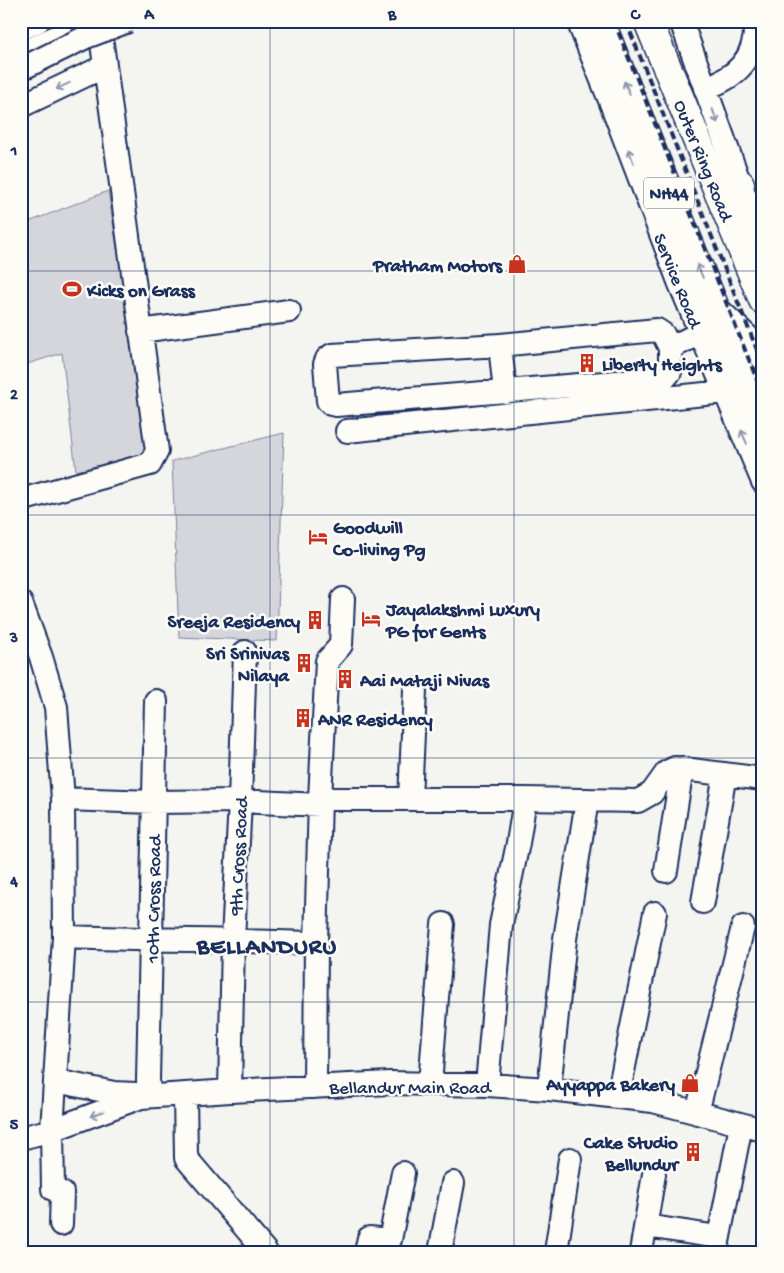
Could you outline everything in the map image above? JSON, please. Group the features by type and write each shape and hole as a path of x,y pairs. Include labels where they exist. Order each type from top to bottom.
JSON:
{"highway":[{"name":"Outer Ring Road","path":"648,21 679,97 730,189 763,300"},
{"path":"668,21 679,58 679,97"},
{"name":"NH44","path":"599,37 713,304 763,428"}],"street":[{"path":"21,29 38,21"},
{"path":"21,54 89,21"},
{"path":"21,500 150,464 157,451 99,21"},
{"path":"21,69 86,37 128,21"},
{"name":"Service Road","path":"578,21 599,37 700,333 763,482"},
{"path":"681,21 714,84 730,189 763,238"},
{"path":"714,84 742,66 748,57 758,22"},
{"path":"21,106 105,66"},
{"path":"713,304 747,336 763,359"},
{"path":"140,331 289,311"},
{"path":"657,330 664,334 670,348 670,372 665,378 504,392 336,405 328,401 326,364 327,358 332,355 500,345 657,330"},
{"path":"670,348 700,333"},
{"path":"500,345 504,392"},
{"path":"347,431 724,392"},
{"path":"315,1087 316,943 327,661 341,645 343,599"},
{"path":"21,603 41,657 56,707 63,799 64,937 52,1130 53,1189 62,1193 61,1224"},
{"name":"9th Cross Road","path":"230,1090 233,940 245,652"},
{"path":"410,799 415,690"},
{"name":"10th Cross Road","path":"145,1097 148,1080 156,701"},
{"path":"63,799 154,802 320,802 525,798 638,800 652,793 667,772 675,768 763,780"},
{"path":"666,871 682,768"},
{"path":"703,902 725,774"},
{"path":"487,1085 500,926 518,843 525,798"},
{"path":"549,1089 565,939 587,800"},
{"path":"618,1096 655,914"},
{"path":"430,1084 443,924"},
{"path":"698,1113 742,926"},
{"path":"64,937 316,943"},
{"name":"Bellandur Main Road","path":"56,1081 145,1097 230,1090 390,1084 487,1085 549,1089 653,1101 763,1130"},
{"path":"185,1094 186,1158 266,1252"},
{"path":"21,1138 52,1130 145,1097"},
{"path":"646,1226 717,1244 741,1125"},
{"path":"556,1252 570,1159"},
{"path":"366,1252 368,1238 390,1240 402,1173"},
{"path":"641,1252 654,1174"},
{"path":"440,1252 453,1183"}],"shaded area":[{"name":"Kicks on Grass","path":"108,191 150,454 76,471 62,353 21,366 21,225"},
{"path":"284,433 277,641 179,637 172,461"}],"railway":[{"path":"614,21 763,395"},
{"path":"626,21 763,365"}],"place":[{"name":"Pratham Motors","path":"517,264"},
{"name":"Kicks on Grass","path":"72,289"},
{"name":"Liberty Heights","path":"587,363"},
{"name":"Goodwill Co-living Pg","path":"318,537"},
{"name":"Jayalakshmi Luxury PG for Gents","path":"371,619"},
{"name":"Sreeja Residency","path":"315,620"},
{"name":"Sri Srinivas Nilaya","path":"304,663"},
{"name":"Aai Mataji Nivas","path":"345,679"},
{"name":"ANR Residency","path":"303,718"},
{"name":"Ayyappa Bakery","path":"690,1083"},
{"name":"Cake Studio Bellundur","path":"693,1152"}],"district":[{"name":"BELLANDURU","path":"267,945"}]}
